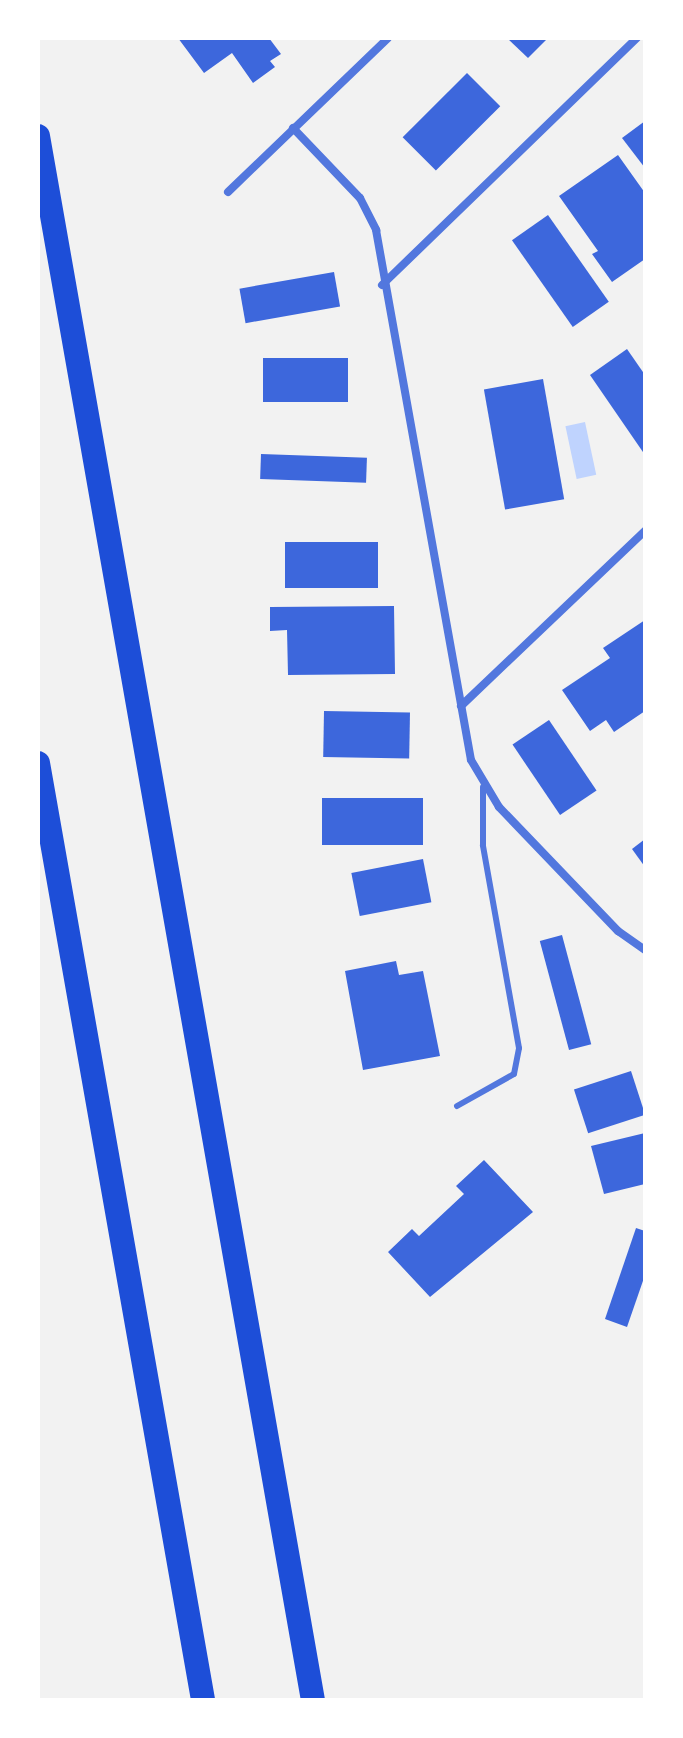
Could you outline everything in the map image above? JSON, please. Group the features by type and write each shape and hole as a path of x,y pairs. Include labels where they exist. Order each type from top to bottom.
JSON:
{"highway":[{"path":"38,136 313,1700"},
{"path":"38,763 203,1700"}],"street":[{"path":"228,192 388,38"},
{"path":"382,285 637,38"},
{"path":"293,128 360,198 376,230 382,285 471,760 483,787 618,931 645,950"},
{"path":"461,706 645,531"}],"lane":[{"path":"457,1106 514,1074 519,1048 483,845 483,787"}],"water":[{"path":"585,422 596,475 577,479 565,426"}],"building":[{"path":"178,38 269,38 281,54 270,61 275,67 253,83 232,53 204,73"},
{"path":"507,38 548,38 528,58"},
{"path":"467,73 500,106 436,171 403,137"},
{"path":"645,121 645,168 622,138"},
{"path":"618,155 645,193 645,259 612,282 592,254 598,251 559,196"},
{"path":"548,215 609,302 573,327 512,240"},
{"path":"334,272 340,306 246,323 239,289"},
{"path":"627,349 645,375 645,455 590,375"},
{"path":"263,358 348,358 348,402 263,402"},
{"path":"543,379 564,499 505,510 484,389"},
{"path":"261,454 367,458 366,483 260,479"},
{"path":"285,542 378,542 378,588 285,588"},
{"path":"394,606 395,674 288,675 287,630 270,631 270,607"},
{"path":"645,620 645,711 614,732 606,720 590,731 562,690 610,658 603,648"},
{"path":"324,711 410,713 409,758 323,757"},
{"path":"549,720 597,790 560,815 513,745"},
{"path":"322,798 423,798 423,845 322,845"},
{"path":"645,839 645,867 632,849"},
{"path":"423,859 431,902 360,916 351,873"},
{"path":"562,935 591,1044 569,1050 540,941"},
{"path":"396,961 399,975 423,971 440,1056 363,1070 345,971"},
{"path":"631,1071 645,1115 588,1133 574,1090"},
{"path":"645,1133 645,1184 604,1194 591,1146"},
{"path":"484,1160 533,1212 430,1297 388,1252 412,1229 419,1236 464,1194 456,1186"},
{"path":"636,1228 645,1231 645,1275 627,1327 605,1319"}]}
